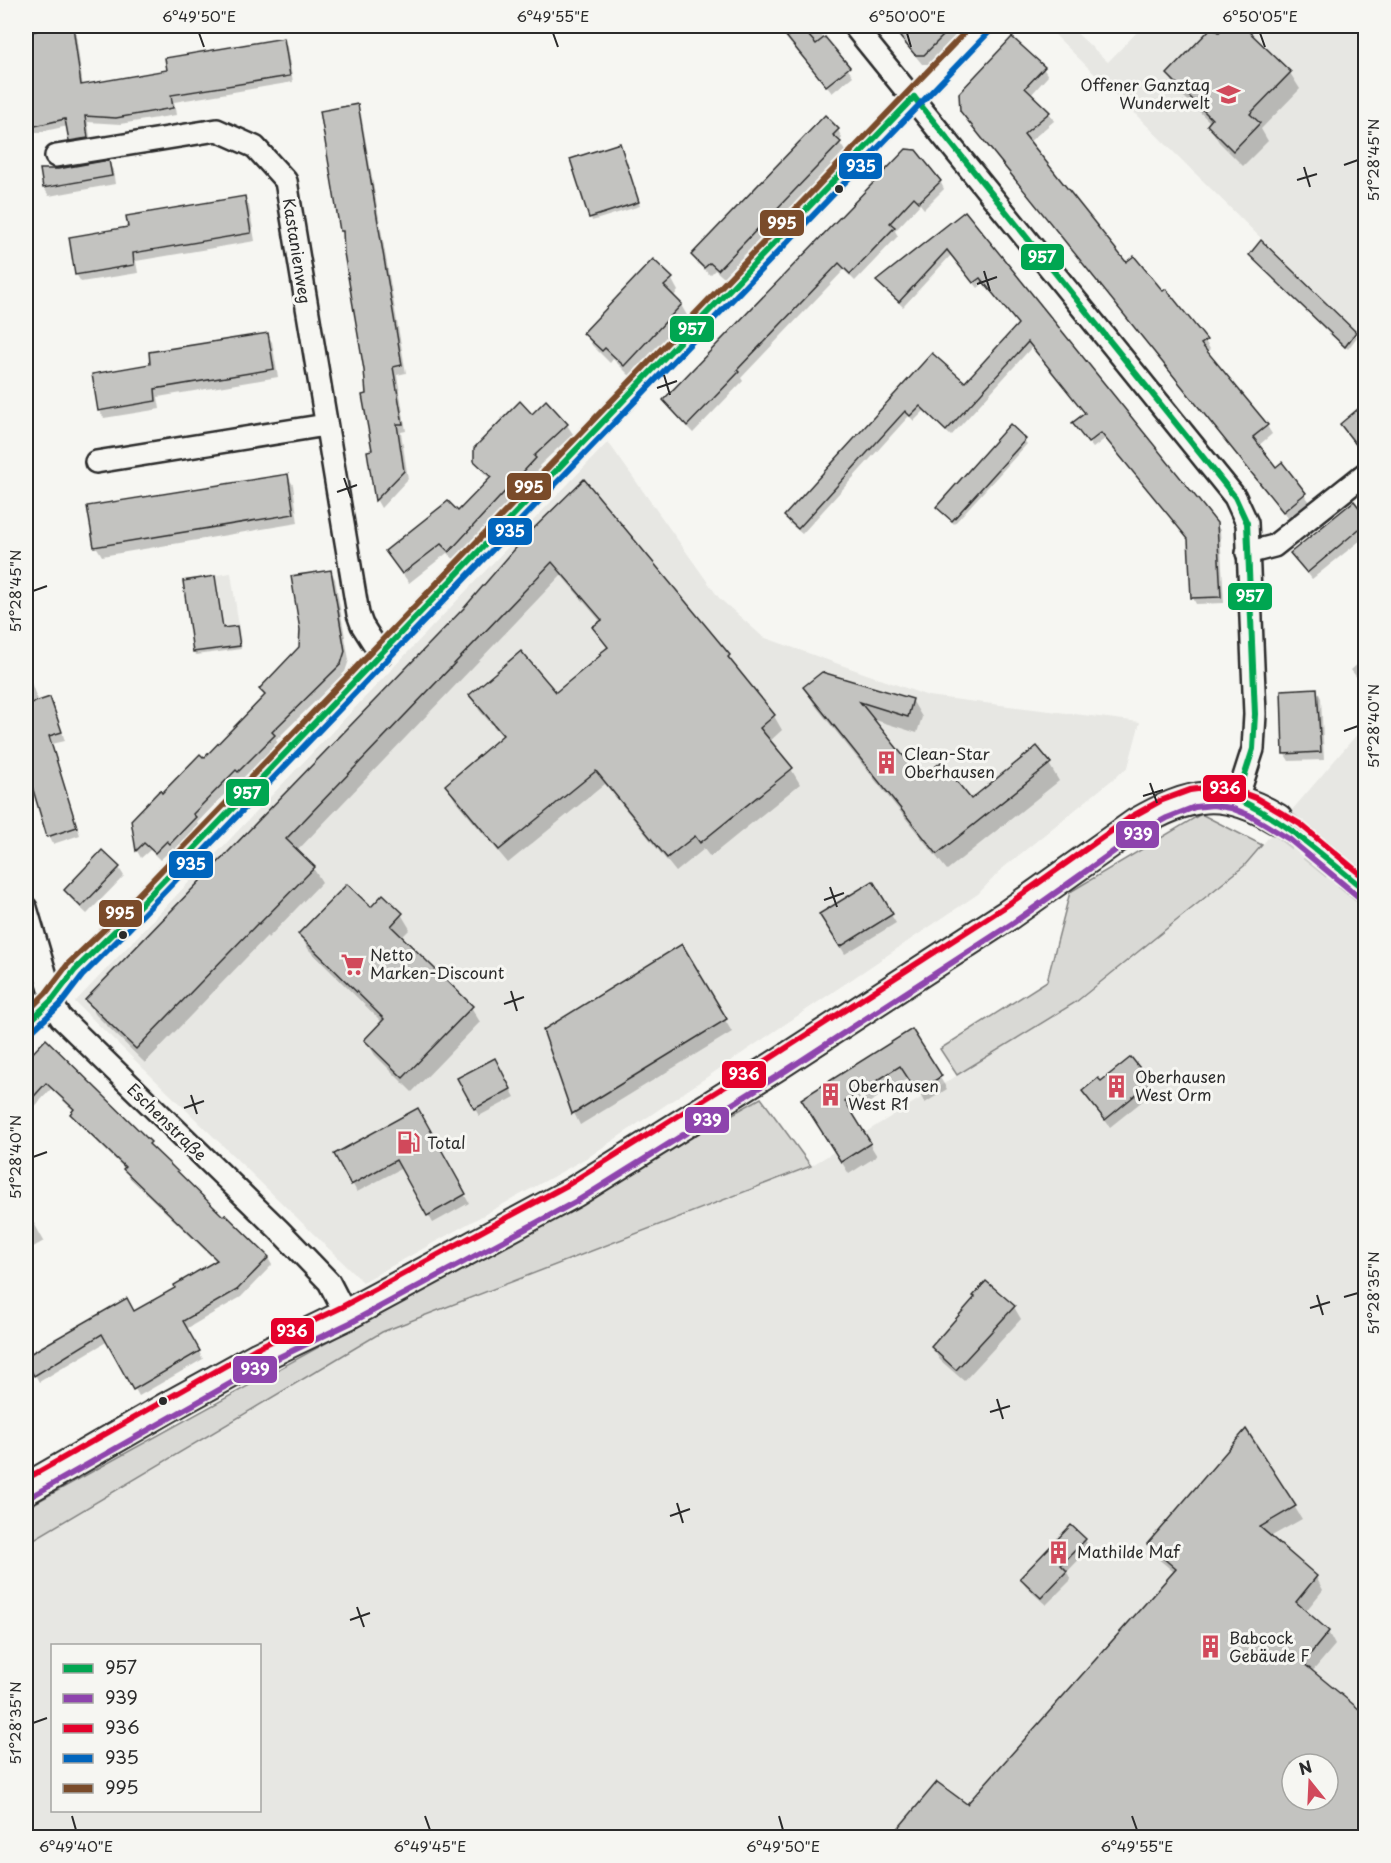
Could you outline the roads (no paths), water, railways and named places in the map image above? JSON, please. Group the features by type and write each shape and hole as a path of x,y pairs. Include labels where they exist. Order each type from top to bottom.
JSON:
{"main road":[{"path":"26,1489 180,1400 260,1357 346,1315 574,1192 656,1142 1008,915 1136,824 1158,812 1186,801 1212,796 1237,799 1277,819"}],"street":[{"path":"854,26 914,97 1235,497 1247,523 1255,714 1253,748 1237,799"},
{"path":"26,1025 53,999 75,970 381,655 983,26"},
{"name":"Kastanienweg","path":"56,156 217,130 255,147 286,181 358,615 381,655"},
{"path":"96,462 326,425"},
{"path":"1247,553 1274,546 1365,473"},
{"name":"Eschenstraße","path":"26,908 58,1014 279,1230 329,1282 346,1315"}],"tunnel":[{"path":"1277,819 1366,891"}],"place":[{"name":"Offener Ganztag Wunderwelt","path":"1228,94"},
{"name":"Clean-Star Oberhausen","path":"886,763"},
{"name":"Netto Marken-Discount","path":"352,964"},
{"name":"Oberhausen West Orm","path":"1117,1086"},
{"name":"Oberhausen West R1","path":"830,1095"},
{"name":"Total","path":"409,1143"},
{"name":"Mathilde Maf","path":"1059,1552"},
{"name":"Babcock Gebäude F","path":"1211,1647"}]}
